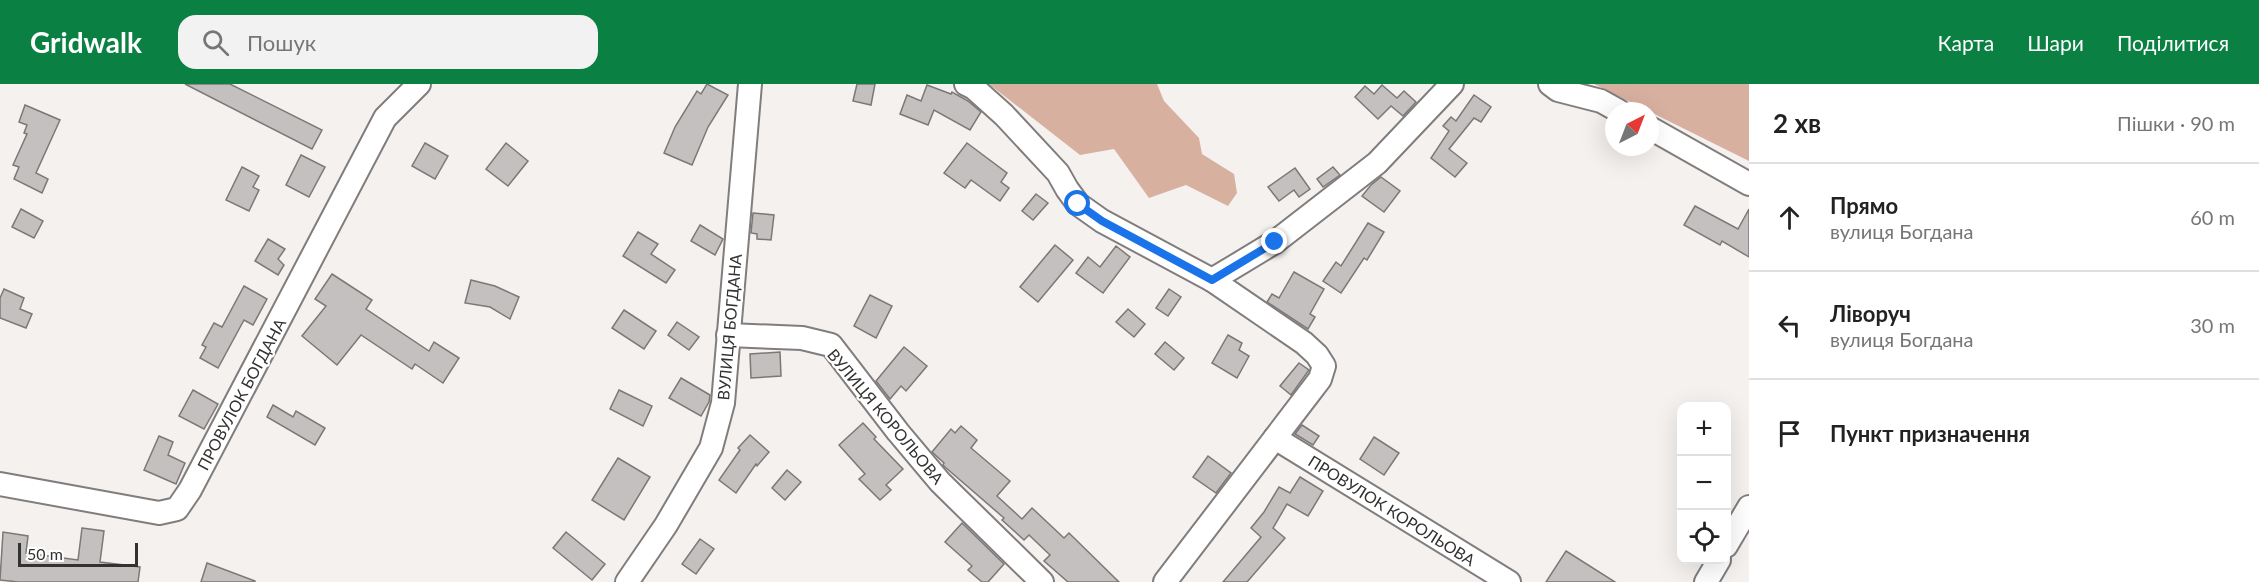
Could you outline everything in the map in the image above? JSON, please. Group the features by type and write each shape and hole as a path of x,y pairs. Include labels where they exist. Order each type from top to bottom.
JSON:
{"street":[{"name":"ПРОВУЛОК БОГДАНА","path":"0,484 159,513 177,509 190,490 385,118 419,84"},
{"name":"ВУЛИЦЯ БОГДАНА","path":"627,582 666,525 711,448 723,403 750,84"},
{"path":"966,84 974,88 1005,115 1058,173 1066,189 1078,204 1102,221 1212,280 1304,343 1317,355 1324,366 1320,379 1165,582"},
{"path":"1212,280 1275,242 1377,163 1452,84"},
{"path":"1550,84 1558,90 1605,103"},
{"path":"1659,133 1749,183"},
{"name":"ВУЛИЦЯ КОРОЛЬОВА","path":"728,335 802,338 831,345 940,482 1042,582"},
{"name":"ПРОВУЛОК КОРОЛЬОВА","path":"1275,438 1509,582"},
{"path":"1731,538 1749,507"},
{"path":"1706,582 1717,564"}],"shaded area":[{"path":"989,84 1157,84 1164,101 1199,138 1202,154 1234,174 1237,193 1228,206 1186,185 1149,198 1114,149 1080,155"},
{"path":"1594,84 1749,84 1749,161 1659,116 1659,102 1630,102"}],"building":[{"path":"185,84 230,84 322,130 312,149"},
{"path":"707,84 728,95 708,127 692,165 664,153 675,127 697,91 701,94"},
{"path":"857,84 875,84 871,105 853,101"},
{"path":"927,85 951,94 952,92 981,112 970,130 934,110 928,125 900,114 907,95 921,101"},
{"path":"1382,85 1397,98 1404,91 1416,102 1403,116 1391,106 1378,119 1355,97 1365,86 1374,94"},
{"path":"1474,95 1491,107 1481,122 1474,118 1449,149 1467,163 1455,177 1431,158 1449,131 1443,126 1451,117 1456,121"},
{"path":"25,105 60,120 36,173 48,179 42,193 14,179 19,167 13,165 27,134 24,133 27,125 19,122"},
{"path":"425,143 448,156 435,179 412,166"},
{"path":"506,143 528,161 508,186 486,169"},
{"path":"967,143 1007,173 1001,182 1009,188 1000,201 971,180 965,188 944,173"},
{"path":"301,155 325,167 309,197 286,185"},
{"path":"242,167 259,176 253,187 259,190 249,211 226,200"},
{"path":"1333,167 1340,175 1323,187 1317,179"},
{"path":"1295,168 1310,189 1299,197 1294,190 1279,201 1268,187"},
{"path":"1381,177 1400,191 1384,212 1362,196"},
{"path":"1036,194 1048,203 1033,220 1022,211"},
{"path":"1695,206 1738,229 1749,209 1749,257 1722,241 1720,245 1684,225"},
{"path":"21,209 43,221 34,238 12,227"},
{"path":"753,213 774,215 771,240 757,239 757,234 751,233"},
{"path":"1368,223 1384,232 1367,260 1364,258 1341,293 1323,281 1336,262 1341,266"},
{"path":"700,225 723,239 715,255 691,241"},
{"path":"638,232 658,244 651,254 675,270 666,283 623,256"},
{"path":"268,239 285,249 278,259 284,265 278,275 255,261"},
{"path":"1055,245 1073,260 1038,302 1020,287"},
{"path":"1116,246 1130,257 1103,293 1076,273 1088,257 1100,267"},
{"path":"1294,272 1324,289 1310,314 1315,317 1308,329 1267,302 1272,294 1279,298"},
{"path":"332,274 372,300 366,309 429,351 434,342 459,358 443,383 415,364 412,369 361,335 337,365 302,336 326,306 315,299"},
{"path":"471,280 495,286 519,297 510,319 490,307 465,303"},
{"path":"244,286 267,299 253,325 244,320 218,368 200,358 206,347 202,345 214,323 222,327"},
{"path":"4,289 24,298 20,309 32,314 26,328 0,318 0,298"},
{"path":"1169,289 1181,297 1168,316 1156,308"},
{"path":"870,295 892,306 876,338 854,326"},
{"path":"1128,309 1145,324 1134,337 1116,322"},
{"path":"624,310 656,331 644,349 612,328"},
{"path":"677,322 699,337 689,350 668,335"},
{"path":"1228,335 1242,343 1239,350 1249,356 1237,378 1212,363"},
{"path":"1165,342 1184,358 1174,370 1155,354"},
{"path":"904,347 927,366 906,391 901,386 890,399 876,381"},
{"path":"780,352 781,376 751,378 750,354"},
{"path":"1299,363 1309,370 1291,395 1280,386"},
{"path":"681,378 710,395 709,402 701,416 669,398"},
{"path":"193,390 218,404 204,429 179,416"},
{"path":"619,390 652,406 643,426 610,409"},
{"path":"273,405 293,417 296,411 325,428 315,445 267,417"},
{"path":"863,423 876,437 874,439 903,469 886,485 891,490 880,500 859,479 865,474 839,445"},
{"path":"1302,425 1319,436 1313,445 1295,434"},
{"path":"961,426 977,440 971,448 1010,481 997,496 1022,519 1032,508 1064,538 1069,533 1119,582 1068,582 1044,561 1050,555 1029,535 1024,540 1002,520 1004,518 945,467 944,463 932,452 951,429 955,433"},
{"path":"750,435 769,452 757,466 756,464 736,493 719,480 740,450 738,448"},
{"path":"159,436 173,442 168,455 185,463 176,484 144,470"},
{"path":"1374,437 1399,453 1384,475 1360,459"},
{"path":"1208,456 1231,473 1216,493 1193,477"},
{"path":"618,458 650,477 624,520 592,500"},
{"path":"787,470 801,482 785,500 772,488"},
{"path":"1300,477 1323,491 1308,516 1287,504 1273,528 1285,538 1247,582 1223,582 1261,537 1251,528 1279,487 1290,493"},
{"path":"962,523 1004,564 988,582 982,582 968,570 972,566 945,542"},
{"path":"82,528 104,531 100,562 140,567 138,582 0,580 3,532 28,536 26,553 78,560"},
{"path":"566,532 605,564 592,580 553,548"},
{"path":"700,539 714,549 696,574 682,564"},
{"path":"1566,551 1615,582 1546,582"},
{"path":"207,563 255,581 255,582 201,582"}],"route":[{"path":"1078,204 1144,245 1212,280 1275,242"}]}
